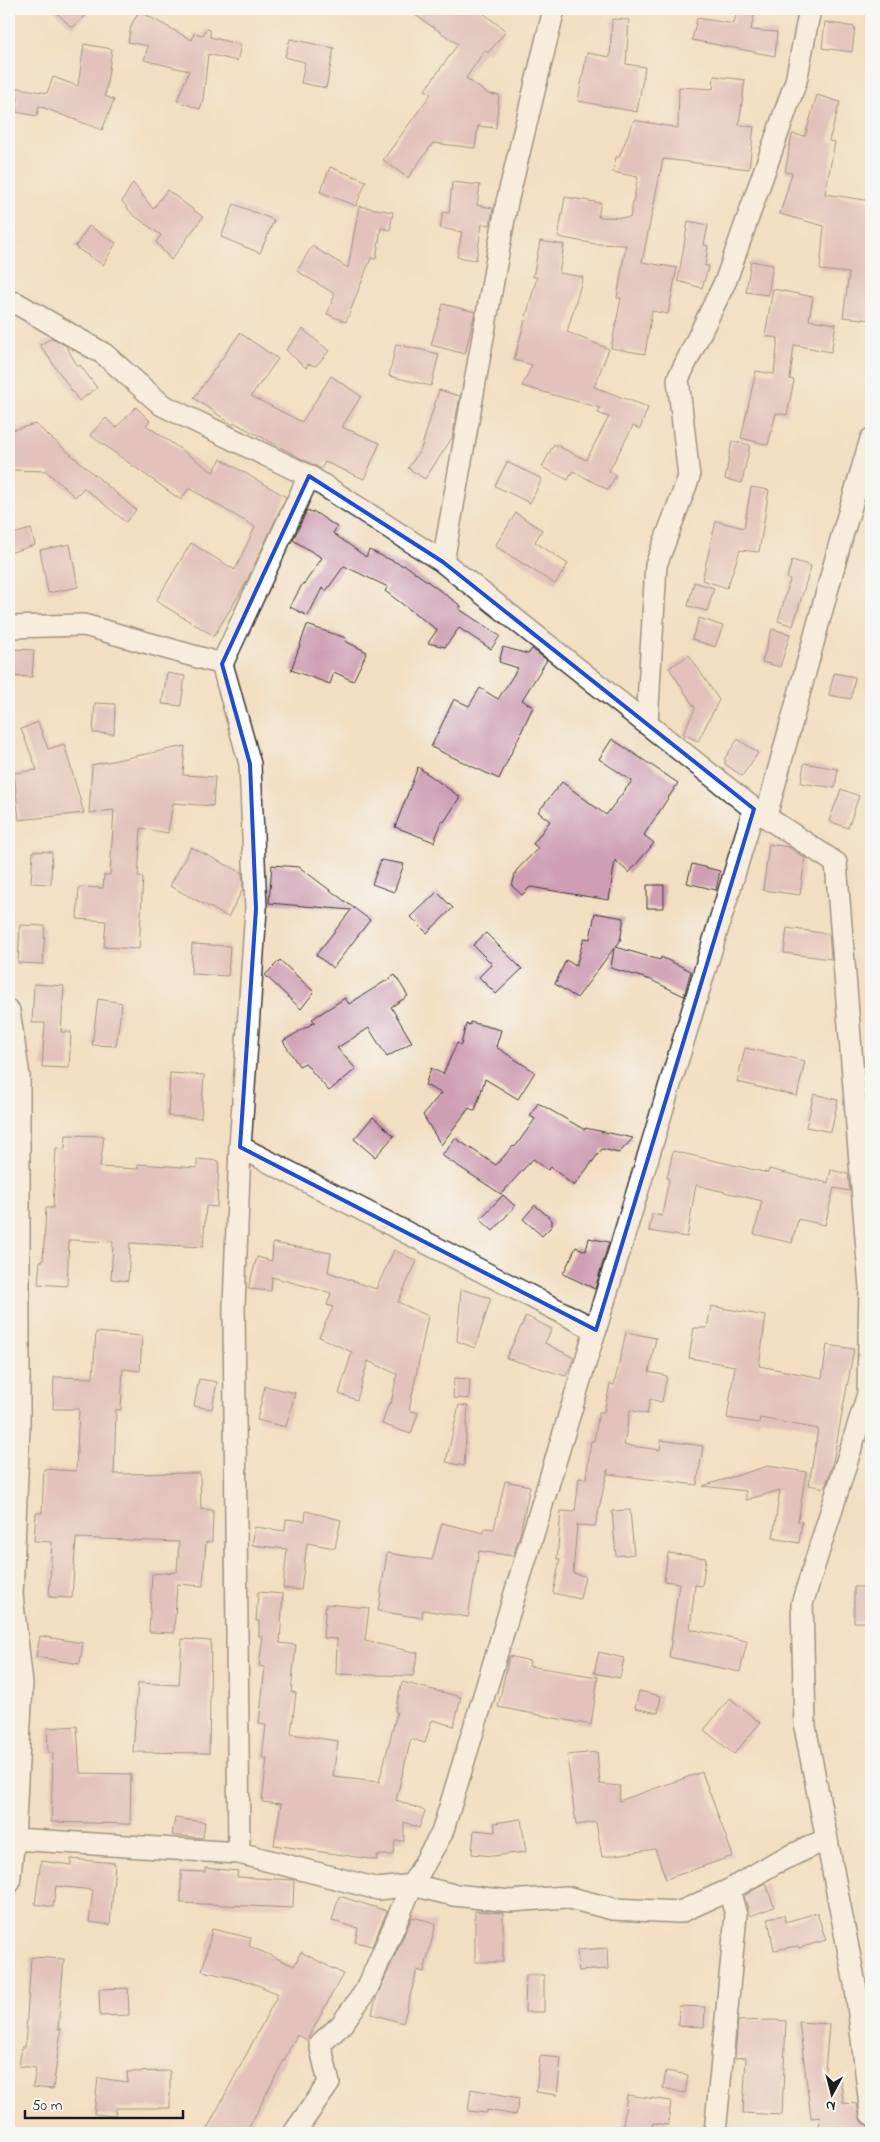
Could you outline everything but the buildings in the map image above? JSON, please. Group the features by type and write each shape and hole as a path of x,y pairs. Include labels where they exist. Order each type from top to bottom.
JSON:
{"street":[{"path":"443,562 507,202 554,9"},
{"path":"647,724 656,565 689,477 678,379 730,271 796,81 810,9"},
{"path":"9,302 16,303 104,354 162,405 309,476 443,562 760,812 836,863 868,1213 870,1287 868,1394 802,1604 805,1727 856,1989 871,2114"},
{"path":"294,2133 329,2082 320,2044 341,2025 367,1989 412,1885 442,1833 596,1330 760,812 871,439"},
{"path":"239,1853 234,1306 240,1147 256,909 250,764 222,664 309,476"},
{"path":"9,627 84,625 222,664"},
{"path":"9,1011 19,1076 19,1426 12,1595 22,1684 13,1773 14,1839 9,1883"},
{"path":"240,1147 596,1330"},
{"path":"14,1839 239,1853 378,1889 412,1885 454,1894 510,1901 566,1897 613,1909 680,1912 729,1890 775,1863 827,1839"},
{"path":"715,2133 736,1915 729,1890"}],"highlighted area":[{"path":"309,476 443,562 754,809 596,1330 240,1147 256,909 250,764 222,664"}]}
